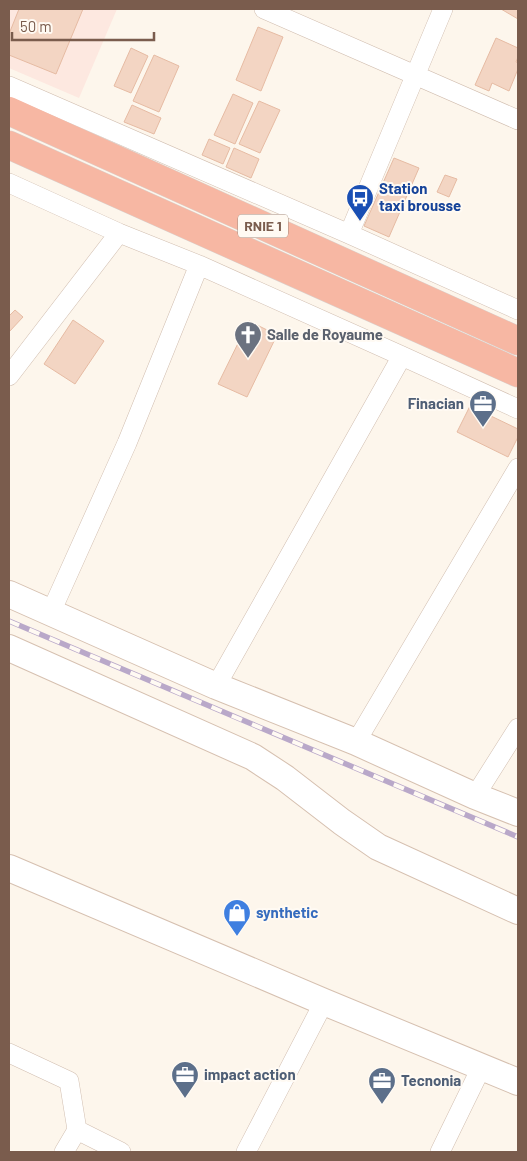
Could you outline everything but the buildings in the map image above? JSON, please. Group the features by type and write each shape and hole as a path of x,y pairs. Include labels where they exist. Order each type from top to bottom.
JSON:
{"highway":[{"name":"RNIE 1","path":"9,111 518,341"},
{"name":"RNIE 1","path":"9,145 518,373"}],"main road":[{"path":"9,594 216,686 356,742 475,796 518,813"},
{"path":"9,648 253,757 285,778 378,847 518,911"},
{"path":"9,868 518,1082"}],"street":[{"path":"264,9 518,120"},
{"path":"349,234 442,9"},
{"path":"9,86 518,310"},
{"path":"9,183 518,409"},
{"path":"9,376 119,233"},
{"path":"51,612 127,443 199,266"},
{"path":"216,686 402,356"},
{"path":"356,742 518,468"},
{"path":"475,796 518,728"},
{"path":"246,1152 324,1002"},
{"path":"9,1053 69,1081 77,1130 64,1152"},
{"path":"440,1152 481,1068"},
{"path":"77,1130 122,1152"}],"shaded area":[{"path":"9,9 117,9 79,98 9,68"}],"railway":[{"path":"9,621 518,837"}],"place":[{"name":"Station taxi brousse","path":"360,222"},
{"name":"Salle de Royaume","path":"248,359"},
{"name":"Finacian","path":"483,428"},
{"name":"synthetic","path":"237,937"},
{"name":"impact action","path":"185,1099"},
{"name":"Tecnonia","path":"382,1105"}]}
